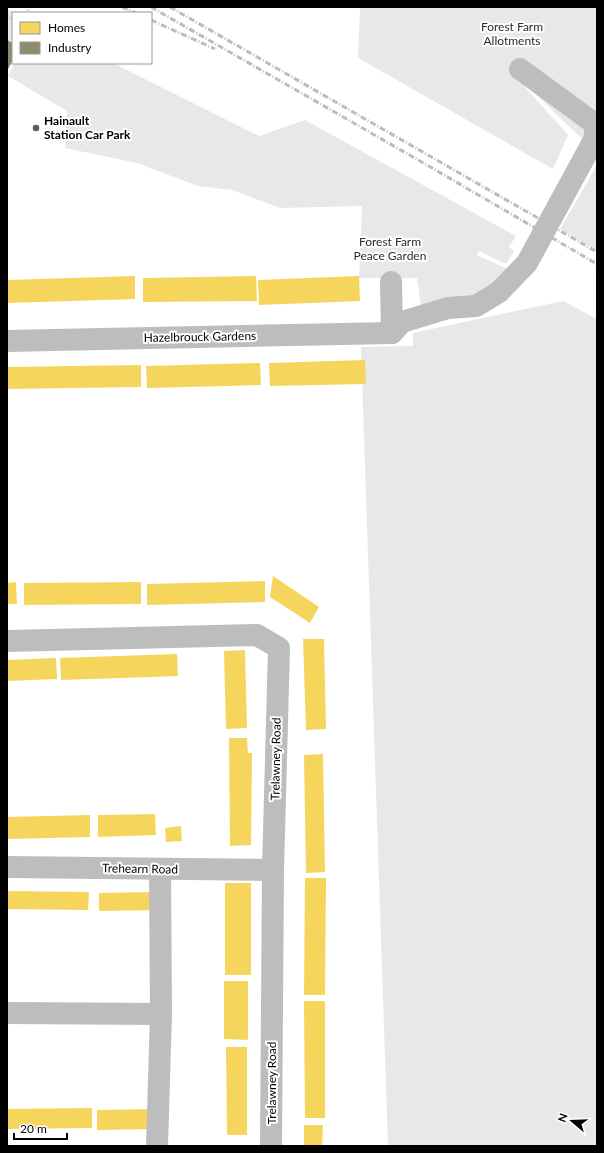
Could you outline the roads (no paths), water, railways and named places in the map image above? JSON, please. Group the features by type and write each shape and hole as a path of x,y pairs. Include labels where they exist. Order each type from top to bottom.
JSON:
{"street":[{"path":"392,333 402,322 448,308 476,306 499,292 527,263 595,138 595,124 520,70"},
{"path":"391,282 392,333"},
{"name":"Hazelbrouck Gardens","path":"7,341 392,333"},
{"name":"Trelawney Road","path":"7,641 257,635 279,648 273,870 271,1146"},
{"name":"Trehearn Road","path":"7,867 273,870"},
{"path":"157,1146 161,1014 160,869"},
{"path":"7,1013 161,1014"}],"railway":[{"path":"122,7 134,12"},
{"path":"151,7 597,264"},
{"path":"170,7 597,252"},
{"path":"152,20 215,49"}],"place":[{"name":"Hainault Station Car Park","path":"36,128"}],"park label":[{"name":"Forest Farm Allotments","path":"512,34"},
{"name":"Forest Farm Peace Garden","path":"390,249"}]}
